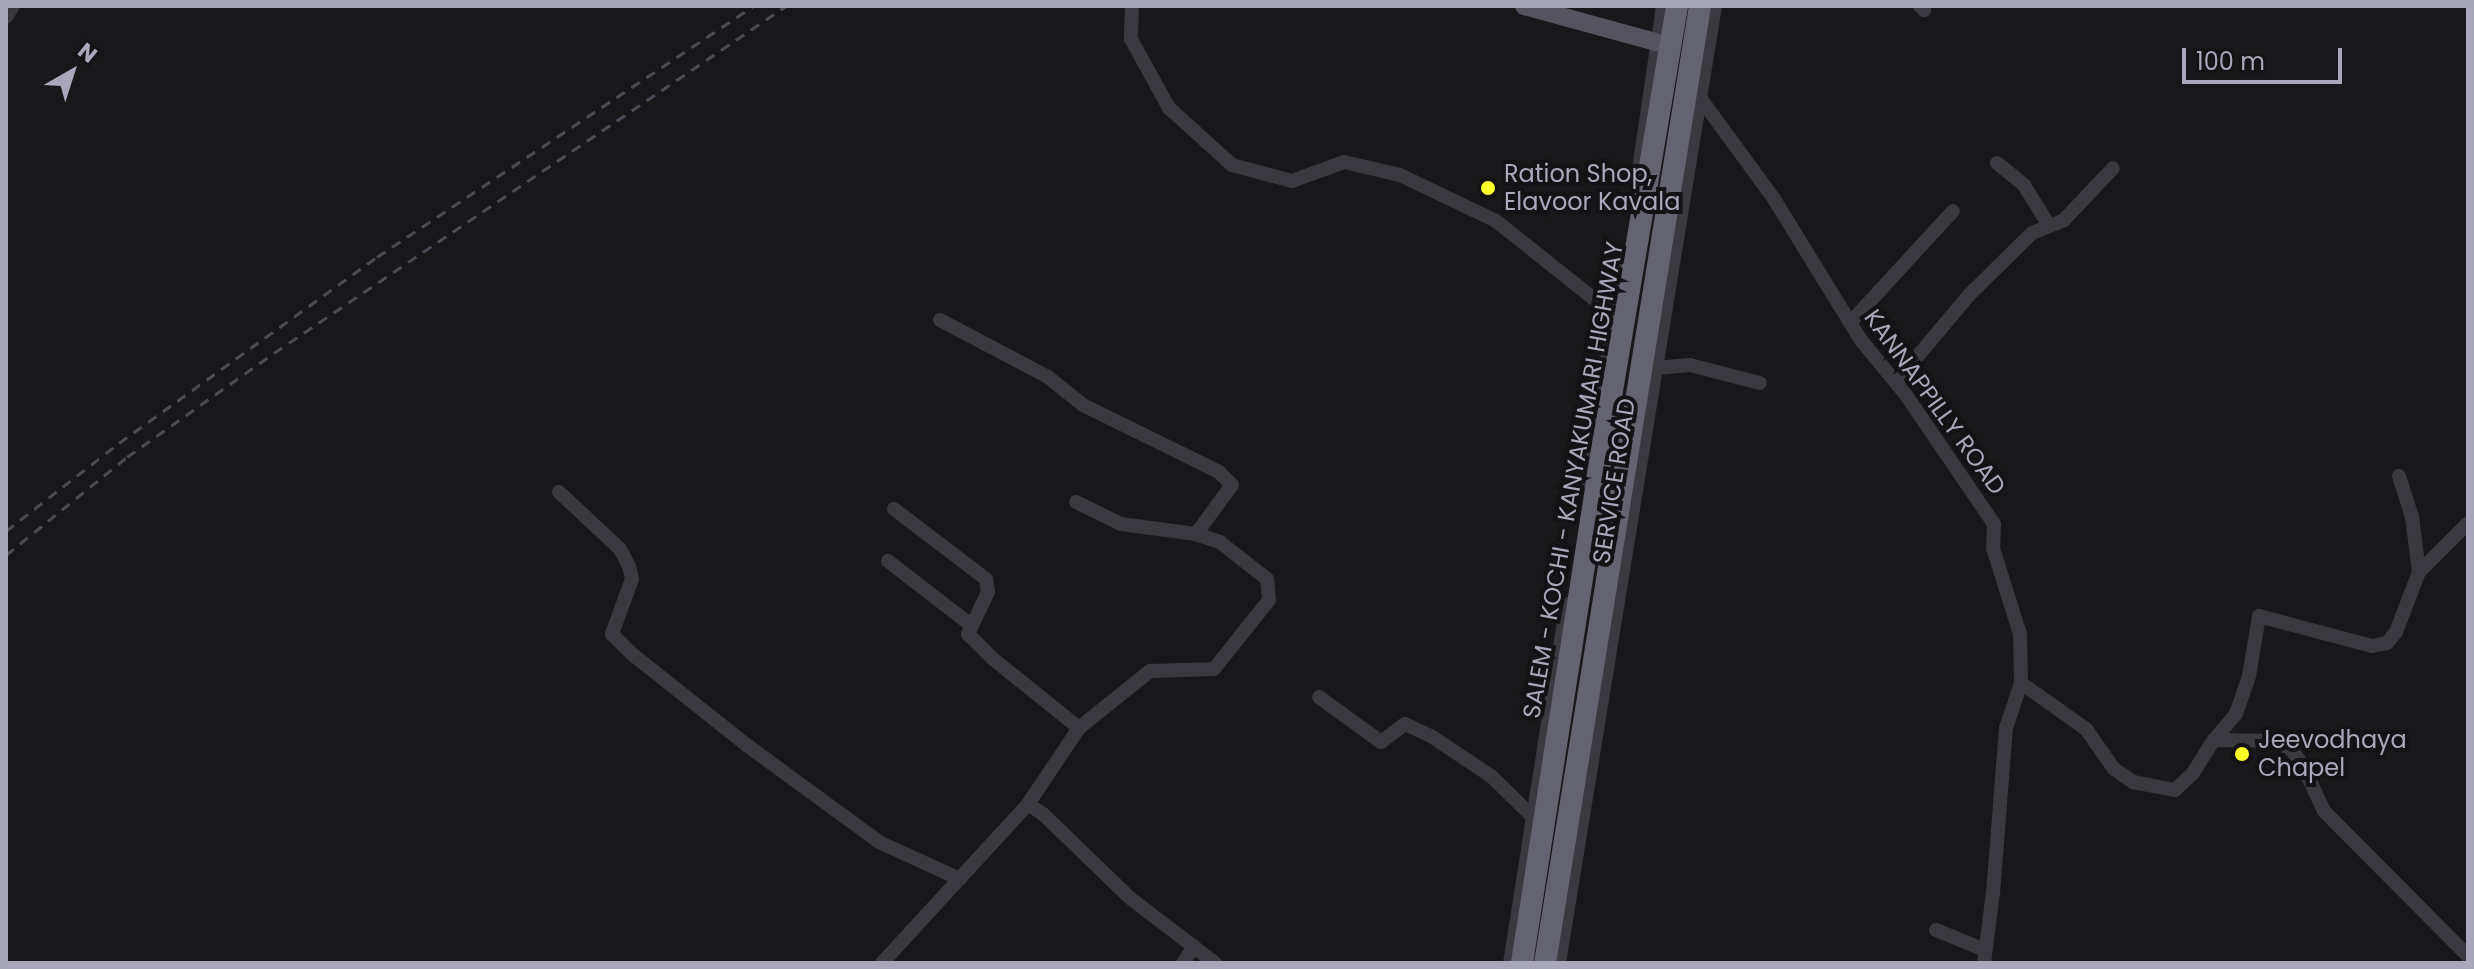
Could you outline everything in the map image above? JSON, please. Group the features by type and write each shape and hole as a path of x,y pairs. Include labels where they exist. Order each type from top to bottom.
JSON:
{"highway":[{"name":"SALEM - KOCHI - KANYAKUMARI HIGHWAY","path":"1522,963 1664,45 1677,6"},
{"name":"SALEM - KOCHI - KANYAKUMARI HIGHWAY","path":"1545,963 1692,87 1700,6"}],"main road":[{"path":"1524,6 1664,45"}],"street":[{"path":"6,17 13,6"},
{"path":"1132,6 1131,39 1169,108 1232,165 1292,181 1344,162 1400,175 1496,221 1613,314"},
{"path":"1510,963 1613,314 1664,45 1663,6"},
{"name":"SERVICE ROAD","path":"1559,963 1655,368 1692,87 1715,6"},
{"name":"KANNAPPILLY ROAD","path":"1692,87 1774,199 1850,323 1896,382 1994,524 1993,548 2020,634 2021,683 2006,728 1984,957"},
{"path":"1997,163 2024,185 2048,224"},
{"path":"1896,382 1969,295 2032,233 2064,220 2113,168"},
{"path":"1850,323 1953,211"},
{"path":"940,320 1048,377 1083,405 1219,472 1232,485 1196,534"},
{"path":"1655,368 1690,365 1760,383"},
{"path":"2399,476 2412,517 2419,572"},
{"path":"559,492 620,549 629,566 632,579 612,634 632,654 879,842 960,879"},
{"path":"882,963 1028,804 1079,728 1150,671 1214,669 1269,600 1267,579 1220,542 1196,534 1121,524 1076,502"},
{"path":"894,509 986,579 988,592 968,634 992,658 1079,728"},
{"path":"2021,683 2086,729 2114,769 2133,782 2175,790 2193,773 2214,740 2236,714 2249,676 2259,616 2372,646 2387,643 2396,632 2419,572 2468,523"},
{"path":"888,561 972,626"},
{"path":"1319,697 1381,742 1405,724 1431,736 1491,776 1532,816"},
{"path":"2214,740 2271,741 2281,743 2297,755 2324,811 2468,956"},
{"path":"1028,804 1043,814 1130,898 1215,963"},
{"path":"1936,930 1984,957"},
{"path":"1183,963 1194,946"}],"railway":[{"path":"6,531 119,443 377,257 754,6"},
{"path":"6,555 127,457 274,353 786,6"}],"place":[{"name":"Ration Shop, Elavoor Kavala","path":"1488,188"},
{"name":"Jeevodhaya Chapel","path":"2242,754"}]}
